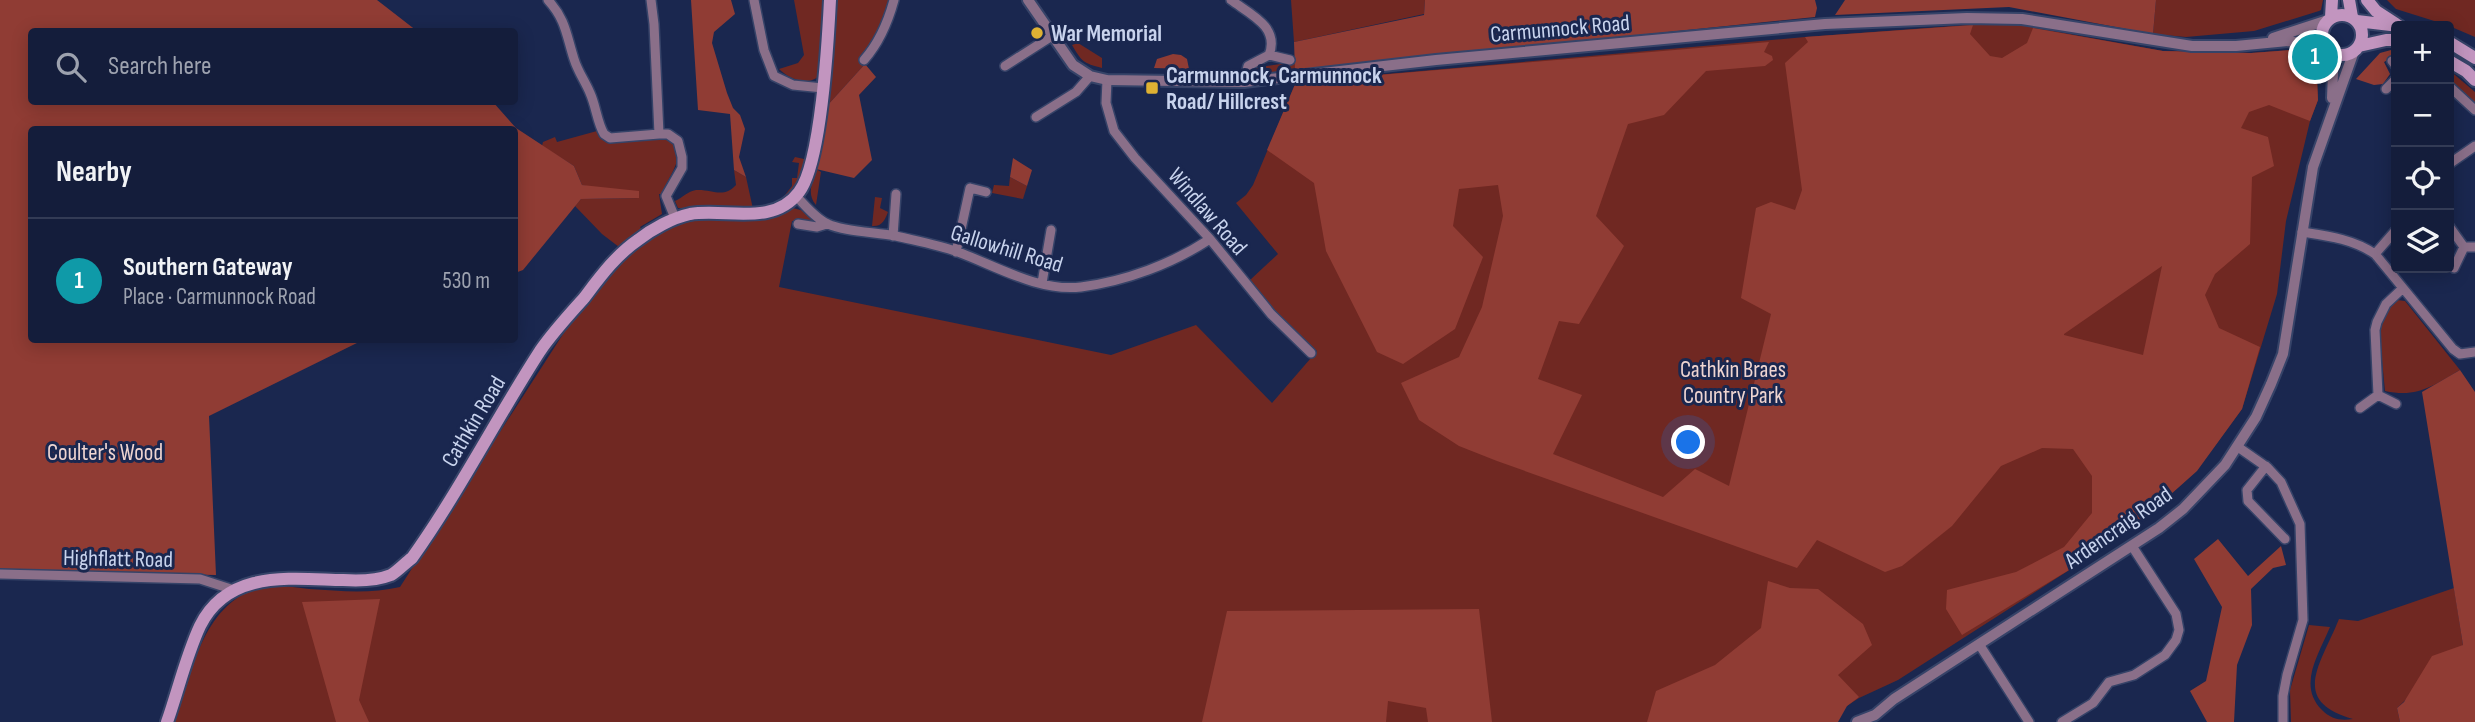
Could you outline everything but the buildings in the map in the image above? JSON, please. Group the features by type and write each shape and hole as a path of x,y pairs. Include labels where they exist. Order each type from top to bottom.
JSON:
{"main road":[{"path":"796,196 806,182 812,157 823,88 831,0"},
{"path":"2332,0 2329,19 2322,32 2328,49 2341,55 2356,48 2391,40"},
{"path":"2349,0 2362,33 2356,48"},
{"path":"2367,0 2391,21"},
{"path":"2329,19 2340,14 2391,25"},
{"path":"2454,45 2475,58"},
{"path":"2454,64 2475,80"},
{"name":"Cathkin Road","path":"167,722 201,624 218,601 234,590 260,580 364,581 390,575 407,562 426,539 542,348 621,254 638,239 675,218 699,213 759,214 785,205 796,196"}],"street":[{"path":"548,0 565,25 574,61 590,92 604,134 610,138 659,134 674,137 678,141 682,168 666,196 675,218"},
{"path":"650,0 654,24 659,134"},
{"path":"754,0 764,50 774,76 793,85 823,88"},
{"path":"864,60 873,50 888,21 894,0"},
{"path":"1028,0 1073,65 1090,76 1076,92 1036,117"},
{"path":"1231,0 1263,24 1270,32 1273,46 1269,55 1248,66 1244,82"},
{"name":"Carmunnock Road","path":"1090,76 1107,80 1244,82 1450,59 1825,24 1954,18 2022,19 2192,46 2236,46 2288,41 2328,49"},
{"name":"Carmunnock Road","path":"2257,43 2329,19"},
{"path":"1005,66 1052,36"},
{"name":"Ardencraig Road","path":"1857,722 1877,718 1894,699 2132,546 2183,509 2210,482 2238,447 2256,417 2283,354 2313,167 2356,48"},
{"name":"Ardencraig Road","path":"2328,49 2333,84 2330,115"},
{"path":"1269,55 1290,60"},
{"name":"Windlaw Road","path":"1107,80 1106,103 1114,131 1135,158 1210,239 1271,314 1311,353"},
{"path":"2386,89 2391,84"},
{"path":"2454,91 2475,110"},
{"path":"2454,161 2475,146"},
{"path":"956,252 970,188 986,192"},
{"path":"893,236 896,194"},
{"path":"796,196 827,224"},
{"name":"Gallowhill Road","path":"798,224 817,227 827,224 893,236 956,252 999,270 1042,283 1080,287 1155,268 1187,254 1210,239"},
{"path":"1042,283 1051,230"},
{"path":"2302,232 2343,239 2375,254 2453,349 2459,354 2475,352"},
{"path":"2454,233 2464,247"},
{"path":"2375,254 2391,236"},
{"path":"2464,247 2475,247"},
{"path":"2454,268 2464,247"},
{"path":"2378,395 2375,330 2386,304 2403,288"},
{"path":"2378,395 2396,404"},
{"path":"2360,408 2378,395"},
{"path":"2238,447 2266,466 2281,482 2300,524 2303,620 2283,696 2283,722"},
{"path":"2266,466 2247,490 2248,501 2285,539"},
{"path":"2062,722 2093,703 2109,682 2134,676 2165,655 2176,640 2179,630 2176,614 2132,546"},
{"name":"Highflatt Road","path":"0,574 200,579 234,590"},
{"path":"1979,644 2029,722"}],"green space":[{"name":"Coulter's Wood","path":"0,0 377,0 413,28 28,28 28,105 496,105 514,126 28,126 28,343 357,343 209,416 216,575 0,571"},
{"path":"691,0 731,0 735,14 714,32 712,43 727,93 745,129 739,157 746,177 734,170 730,114 698,110"},
{"path":"794,0 825,0 820,75 810,81 793,78 779,69 798,63 804,55"},
{"path":"835,0 891,0 865,64 826,107"},
{"path":"1291,0 1425,0 1424,14 1294,42"},
{"path":"1425,0 1815,0 1817,8 1815,17 1295,70 1294,42 1424,15"},
{"path":"1845,0 2156,0 2153,34 2009,7 1835,15"},
{"path":"2156,0 2323,0 2319,11 2254,31 2186,37 2153,34"},
{"path":"2387,0 2475,0 2475,37 2454,28 2454,21 2434,21 2396,9"},
{"name":"Cathkin Braes Country Park","path":"2014,24 2163,51 2251,53 2290,50 2307,58 2317,78 2318,100 2310,121 2286,221 2277,294 2242,409 2197,470 2151,512 2074,567 1898,680 1859,698 1822,722 175,722 195,658 205,637 216,618 231,603 249,591 271,586 355,591 400,587 574,317 622,262 657,233 694,219 758,219 778,216 793,208 804,211 816,222 792,221 779,287 1111,355 1196,325 1272,403 1317,351 1281,319 1249,281 1278,254 1236,203 1253,185 1296,82 1805,37"},
{"path":"1973,25 1970,34 1990,56 2002,58 2027,43 2033,28 2163,51 2251,53 2290,50 2307,58 2317,78 2318,100 2310,121 2269,105 2249,112 2241,128 2268,137 2274,166 2252,177 2250,244 2215,274 2205,295 2219,328 2260,347 2242,409 2197,471 2151,512 2074,567 1962,635 1946,609 1947,590 2016,572 2064,547 2092,513 2092,476 2073,449 2042,448 2001,466 1952,526 1902,566 1885,572 1817,540 1797,568 1497,461 1459,446 1419,420 1401,383 1459,357 1482,307 1503,216 1498,185 1459,189 1453,226 1483,257 1455,329 1403,364 1377,352 1326,251 1314,183 1267,150 1296,82 1769,42 1764,52 1772,56 1773,60 1765,66 1706,71 1664,115 1628,124 1596,216 1624,246 1579,324 1559,321 1538,379 1582,395 1553,454 1663,497 1695,469 1729,486 1771,314 1741,298 1756,208 1771,202 1795,210 1802,190 1785,63 1808,42 1805,37","holes":["2162,266 2143,355 2064,334"]},
{"path":"1078,43 1102,58 1102,68 1081,58 1072,45"},
{"path":"2391,50 2391,58 2384,62 2390,74 2383,84 2374,85 2356,79 2380,53"},
{"path":"1173,54 1187,59 1189,69 1154,68 1157,59"},
{"path":"1295,62 1295,70 1252,74 1253,68"},
{"path":"865,64 876,77 859,95 872,160 854,178 816,169 826,107"},
{"path":"2454,74 2475,92 2475,107 2454,86"},
{"name":"Coulter's Wood","path":"518,129 574,166 582,185 639,191 639,198 581,199 523,270 518,272"},
{"path":"597,131 601,139 610,142 664,139 677,148 676,164 662,194 659,194 662,214 640,227 642,230 619,247 575,206 581,199 639,198 582,185 574,166 542,146 543,142 555,137 557,142"},
{"path":"795,157 804,159 806,164 800,179 794,190 784,198 770,206 782,199 792,186 792,178 797,178 799,163 792,162"},
{"path":"1013,158 1032,170 1027,186 1010,177"},
{"path":"816,169 821,172 816,205 811,192"},
{"path":"734,170 746,177 753,209 678,208 675,201 693,191 727,192 736,185"},
{"path":"1010,177 1027,186 1023,199 992,193 994,185 1009,186"},
{"path":"875,197 882,198 880,208 888,212 881,224 872,226"},
{"path":"2397,300 2405,301 2460,370 2433,386 2416,392 2385,391 2379,329 2384,313"},
{"path":"2460,370 2475,392 2475,722 2400,722 2397,708 2404,702 2432,656 2463,645 2422,392"},
{"path":"2218,539 2248,576 2281,546 2286,565 2273,568 2251,589 2252,625 2237,665 2234,722 2207,722 2190,691 2206,681 2222,607 2194,559"},
{"path":"1768,581 1790,588 1818,589 1863,624 1872,645 1838,675 1859,697 1847,706 1838,722 1647,722 1656,691 1715,665 1761,628"},
{"path":"2454,588 2463,645 2397,708 2400,722 2291,722 2290,690 2309,625 2330,627 2312,669 2311,690 2315,700 2325,713 2332,717 2353,719 2333,711 2321,702 2316,691 2315,679 2319,666 2339,619 2358,621"},
{"path":"380,599 359,700 369,722 336,722 302,602"},
{"path":"1479,609 1492,722 1428,722 1426,708 1388,701 1386,722 1202,722 1227,611"}],"place":[{"name":"War Memorial","path":"1037,33"},
{"name":"Southern Gateway","path":"2315,57"},
{"name":"Carmunnock, Carmunnock Road/ Hillcrest","path":"1152,88"}]}
